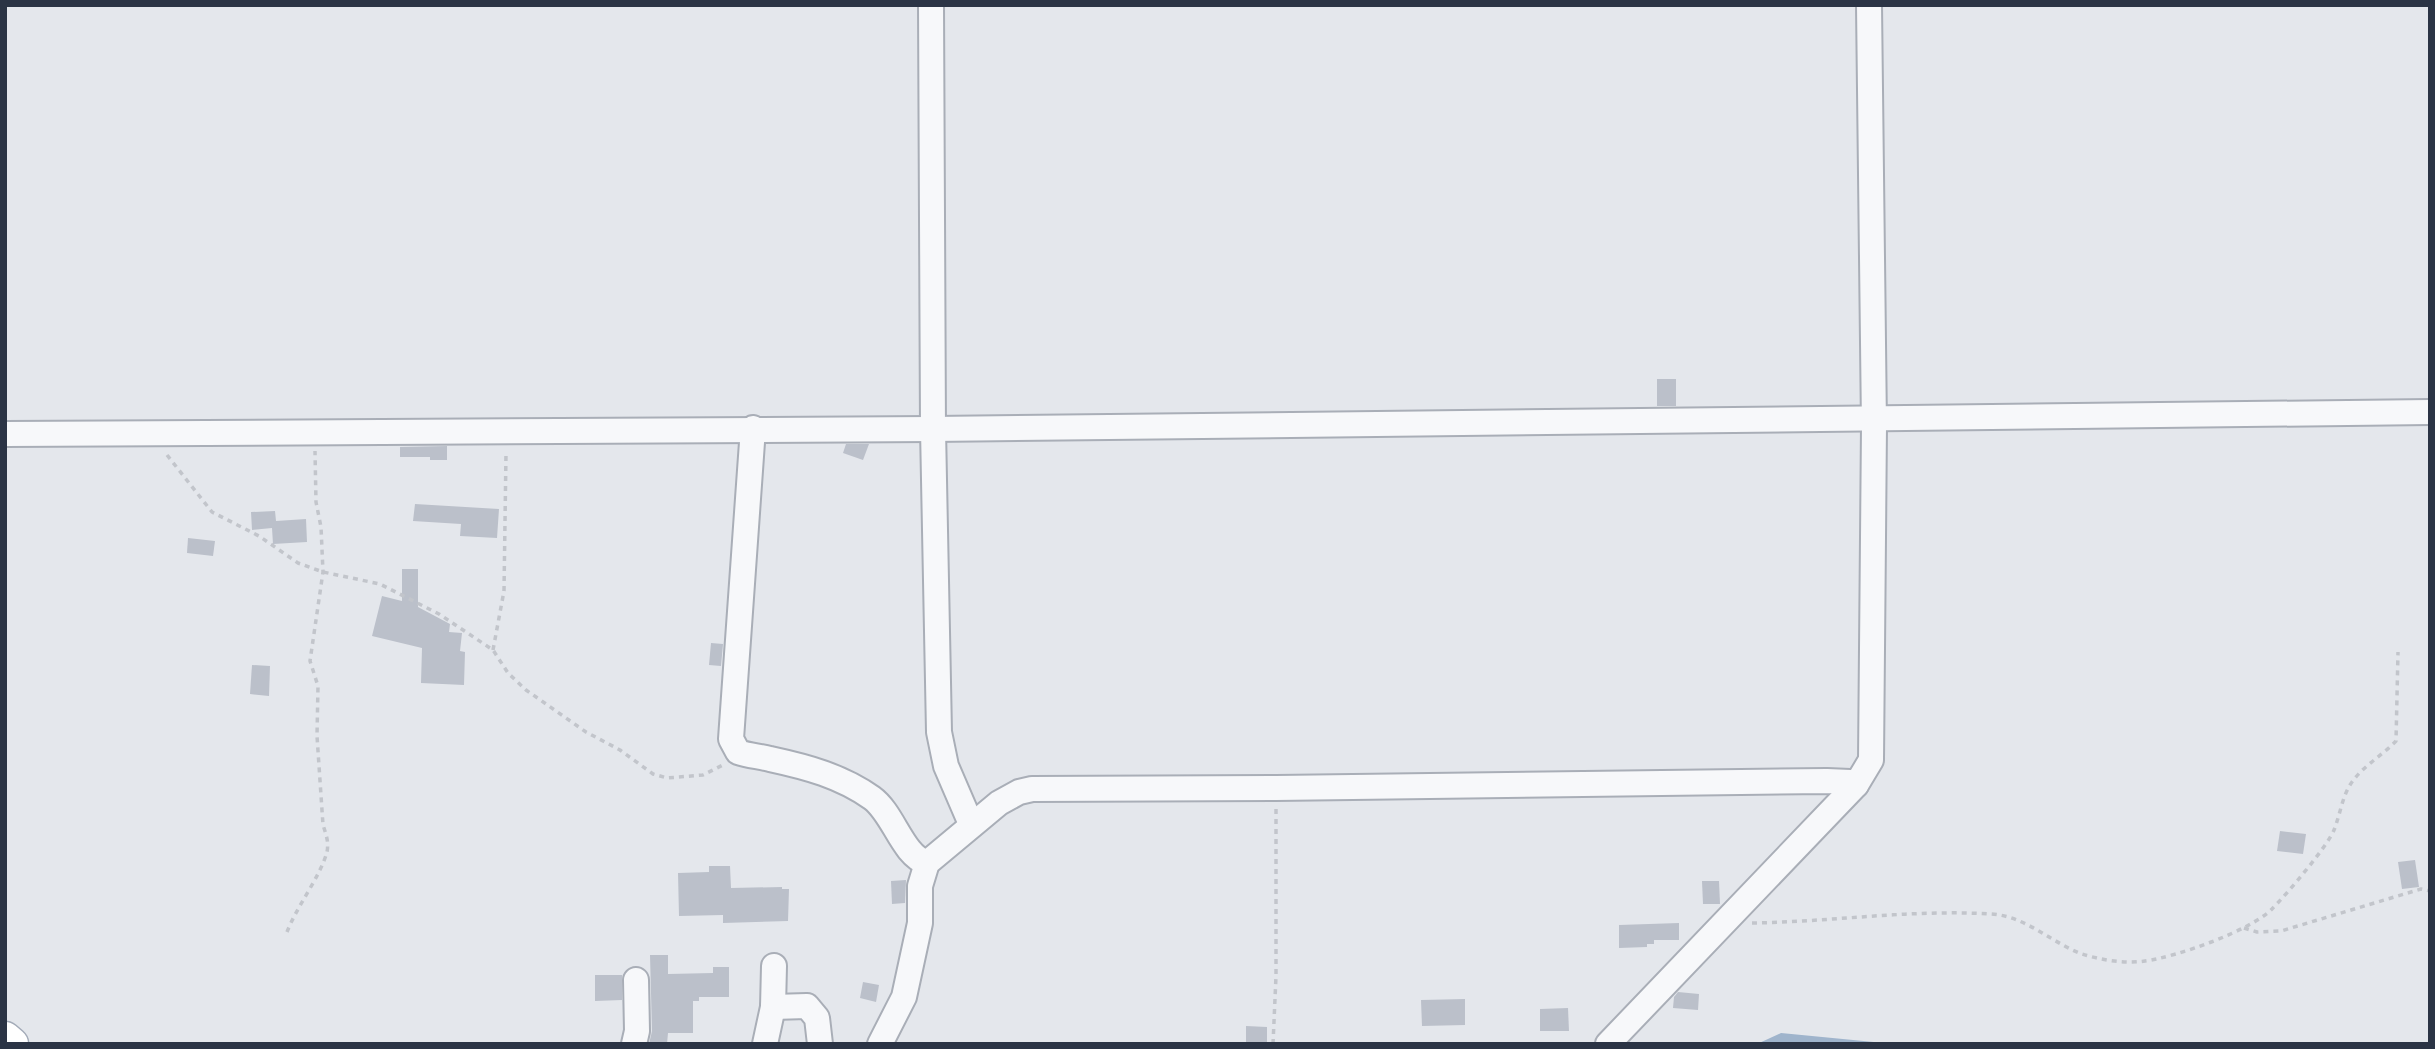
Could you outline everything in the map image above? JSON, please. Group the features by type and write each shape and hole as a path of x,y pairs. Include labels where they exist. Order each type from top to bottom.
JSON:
{"main road":[{"path":"5,1038 12,1044"}],"street":[{"path":"931,5 933,429 939,732 946,766 971,824"},
{"path":"1608,1044 1856,785 1871,760 1873,417 1869,5"},
{"path":"5,433 933,429 2430,412"},
{"path":"753,428 731,739 738,752 820,771 845,780 875,800 897,827 910,852 919,861 927,863"},
{"path":"880,1044 904,998 920,923 920,886 927,863 971,824 1009,796 1031,789 1276,789 1827,781 1850,782 1856,785"},
{"path":"765,1044 773,1007 774,966"},
{"path":"634,1044 637,1031 636,980"},
{"path":"773,1007 807,1006 817,1018 820,1044"}],"path":[{"path":"493,650 504,591 506,430"},
{"path":"286,932 327,851 317,736 318,686 310,661 323,572 321,527 316,502 314,431"},
{"path":"149,432 212,512 259,536 298,563 323,572 380,584 439,614 493,650 508,673 526,690 653,774 667,778 703,775 722,766 738,752"},
{"path":"1725,923 1810,922 1937,913 1995,914 2022,921 2081,953 2119,961 2144,962 2245,928 2272,909 2309,864 2333,833 2349,786 2396,741 2398,652"},
{"path":"1273,1044 1276,976 1276,789"},
{"path":"2245,928 2257,932 2281,932 2421,889 2430,891"}],"water":[{"path":"1781,1033 1884,1043 1885,1044 1757,1044"}],"building":[{"path":"1657,379 1676,379 1676,406 1657,406"},
{"path":"846,444 869,444 863,460 843,453"},
{"path":"447,446 447,460 400,457 400,447"},
{"path":"415,504 499,509 497,538 460,536 461,524 413,521"},
{"path":"275,511 276,521 306,519 307,542 273,544 272,528 252,530 251,512"},
{"path":"188,538 215,541 213,556 187,553"},
{"path":"402,569 418,569 418,607 450,624 449,632 462,633 460,651 465,652 464,685 421,683 422,648 372,636 382,596 402,601"},
{"path":"711,643 723,644 721,666 709,665"},
{"path":"252,665 270,666 269,696 250,694"},
{"path":"2280,831 2306,834 2303,854 2277,851"},
{"path":"2415,860 2419,887 2402,889 2398,862"},
{"path":"709,866 730,866 731,888 789,889 788,921 723,923 723,915 679,916 678,873 709,872"},
{"path":"906,880 905,903 892,904 891,881"},
{"path":"1702,881 1719,881 1720,904 1703,904"},
{"path":"1679,923 1679,940 1654,940 1654,944 1647,944 1647,947 1619,948 1619,925"},
{"path":"650,955 668,955 668,974 713,973 713,967 729,967 729,997 699,997 699,1001 693,1001 693,1033 668,1033 667,1044 649,1044 652,1031"},
{"path":"595,975 622,975 622,1000 595,1001"},
{"path":"863,982 879,985 876,1002 860,998"},
{"path":"1678,992 1699,994 1698,1010 1673,1008 1674,997"},
{"path":"1465,999 1465,1025 1422,1026 1421,1000"},
{"path":"1568,1008 1569,1031 1540,1031 1540,1009"},
{"path":"1246,1026 1267,1027 1267,1044 1246,1044"}]}
